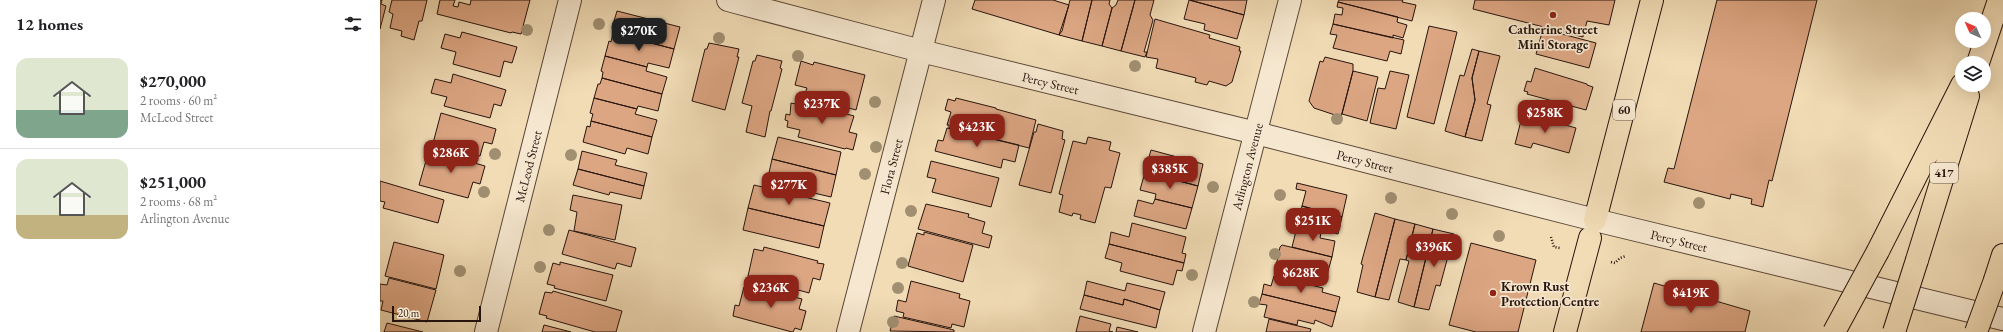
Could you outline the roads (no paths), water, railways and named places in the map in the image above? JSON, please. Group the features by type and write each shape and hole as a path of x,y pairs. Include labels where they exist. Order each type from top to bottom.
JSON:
{"main road":[{"name":"60","path":"1565,332 1652,0"},
{"path":"1991,22 1999,0"},
{"path":"1834,332 1878,251 1958,92"},
{"name":"417","path":"1894,332 1970,92"},
{"path":"1976,332 2003,255"}],"street":[{"name":"McLeod Street","path":"486,332 570,0"},
{"name":"Percy Street","path":"728,0 921,51 1256,133 1592,229 2003,319"},
{"name":"Flora Street","path":"848,332 934,0"},
{"name":"Arlington Avenue","path":"1204,332 1290,0"}],"place":[{"name":"Catherine Street Mini Storage","path":"1553,15"},
{"name":"Krown Rust Protection Centre","path":"1493,293"}]}
